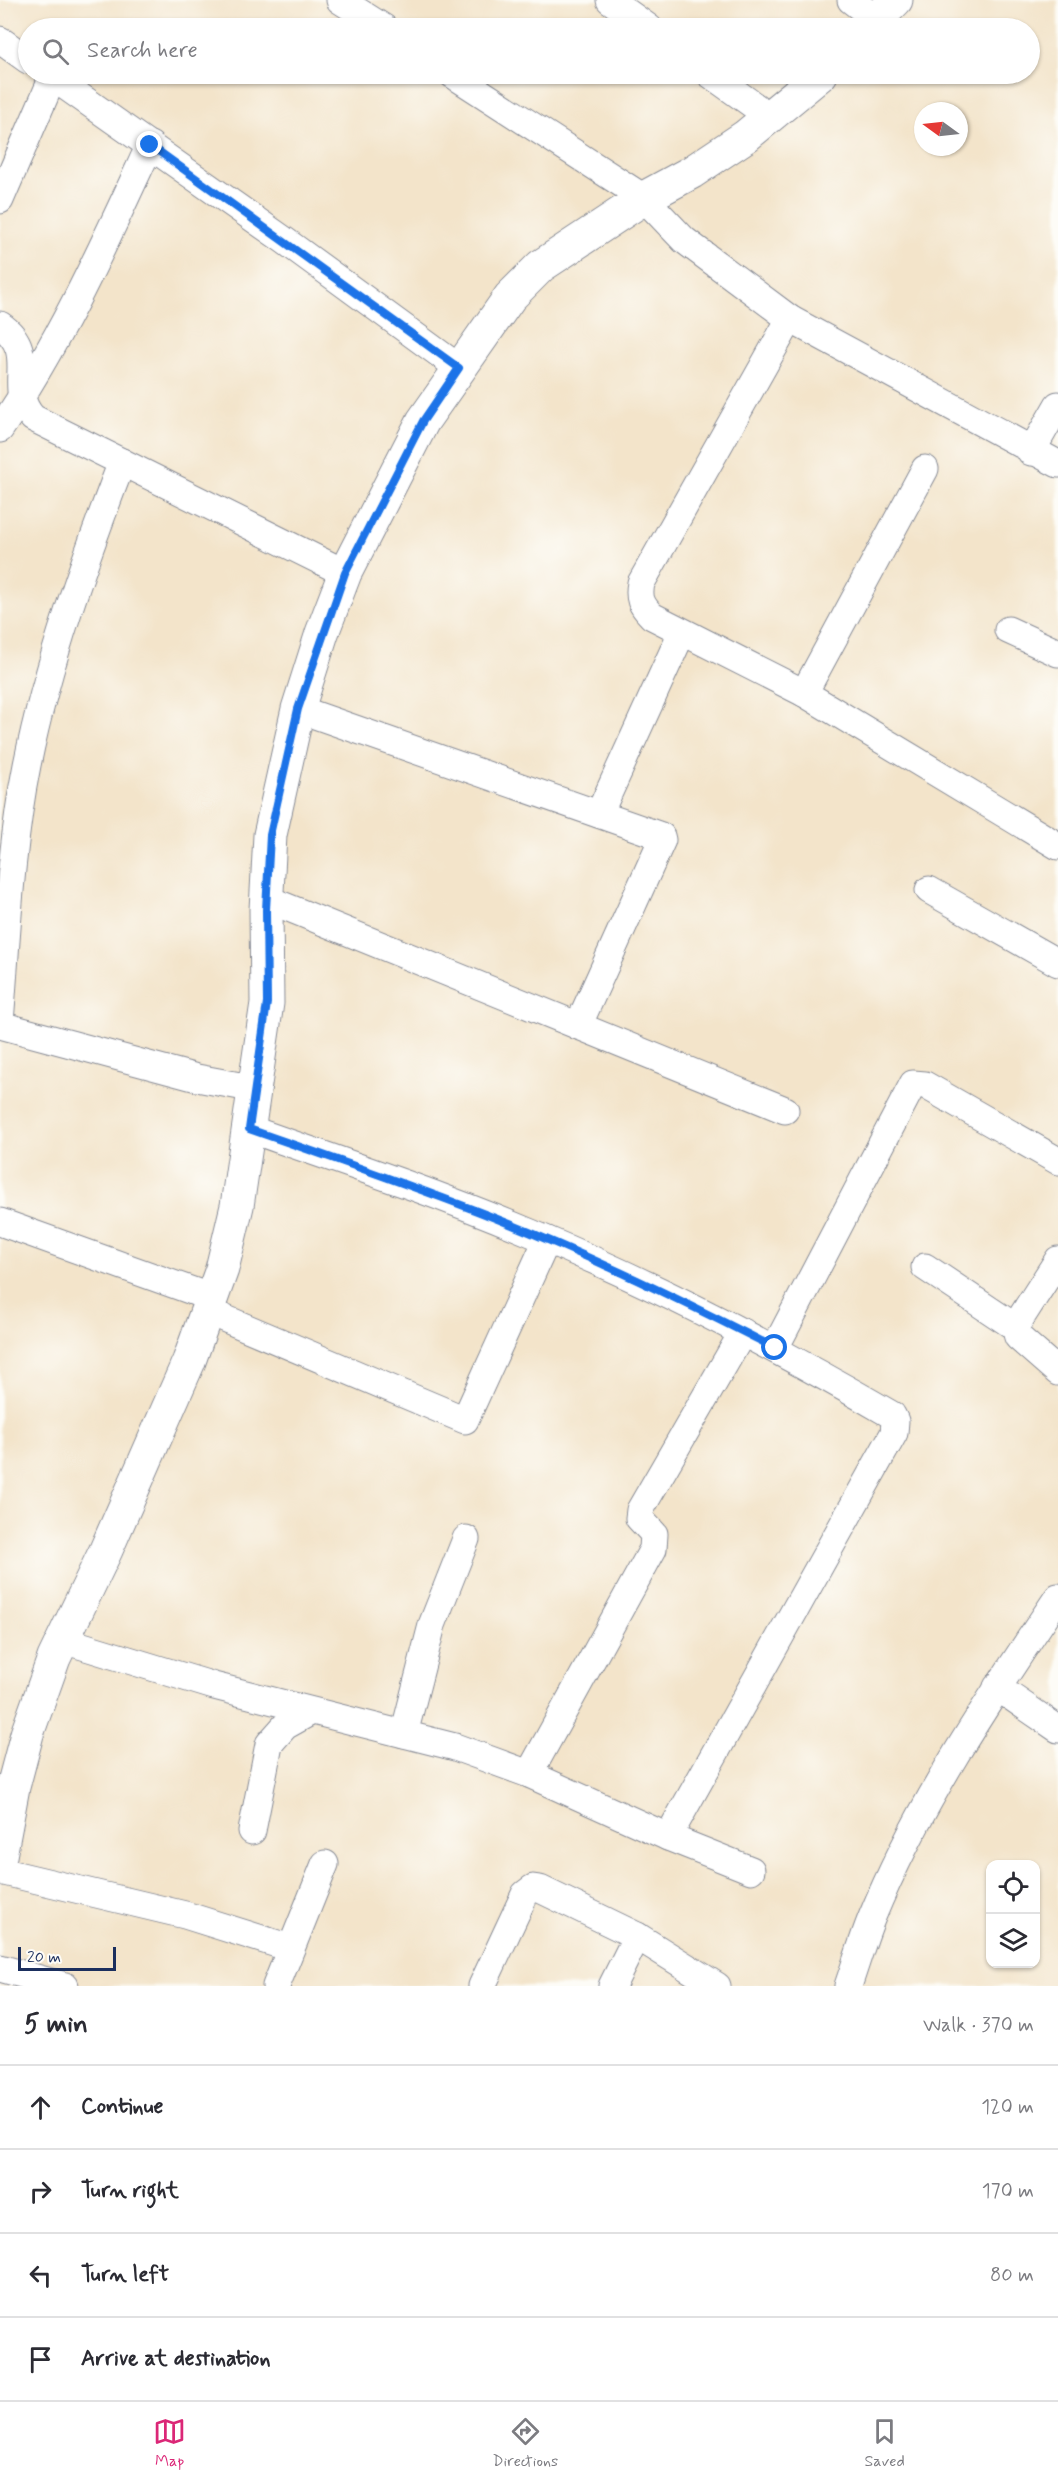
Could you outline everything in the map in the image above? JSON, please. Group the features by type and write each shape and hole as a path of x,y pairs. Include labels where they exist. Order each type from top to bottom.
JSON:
{"street":[{"path":"340,0 368,18"},
{"path":"610,0 635,18"},
{"path":"851,0 880,16"},
{"path":"0,40 18,53"},
{"path":"0,200 47,84"},
{"path":"64,84 459,368"},
{"path":"467,84 644,198 684,240 790,319 1031,452 1058,464"},
{"path":"724,84 770,117"},
{"path":"0,1856 9,1762 27,1734 63,1641 189,1361 222,1269 237,1206 267,1003 267,899 270,835 298,709 345,573 423,421 510,297 541,266 644,198 692,172 770,117 809,84"},
{"path":"0,429 21,399 87,281 150,145"},
{"path":"790,319 641,583 639,595 642,606 652,616 804,693 1058,846"},
{"path":"0,325 17,340 21,349 21,399 33,418 345,573"},
{"path":"1031,452 1058,405"},
{"path":"122,462 81,570 8,826 0,1024 197,1078 256,1089"},
{"path":"804,693 926,469"},
{"path":"1008,630 1058,653"},
{"path":"599,814 682,632"},
{"path":"298,709 662,836 578,1026"},
{"path":"929,890 1058,963"},
{"path":"267,899 785,1110"},
{"path":"775,1348 913,1084 925,1085 1058,1161"},
{"path":"249,1129 464,1206 654,1287 775,1348 892,1415 896,1426 668,1837"},
{"path":"0,1222 210,1305 465,1420 547,1240"},
{"path":"1015,1327 1058,1260"},
{"path":"925,1267 1015,1327 1018,1337 1058,1372"},
{"path":"529,1774 653,1549 654,1534 639,1518 640,1510 743,1332"},
{"path":"404,1734 432,1625 466,1539"},
{"path":"848,1986 872,1917 908,1841 997,1687 1058,1597"},
{"path":"63,1641 310,1712 455,1747 529,1774 668,1837 751,1870"},
{"path":"997,1687 1058,1729"},
{"path":"252,1831 269,1744 285,1726 310,1712"},
{"path":"276,1986 326,1864"},
{"path":"0,1871 185,1915 290,1948"},
{"path":"482,1986 525,1894 533,1888 540,1889 638,1936 717,1986"},
{"path":"612,1986 638,1936"},
{"path":"0,1968 65,1986"}],"route":[{"path":"150,145 459,368 423,421 345,573 322,633 298,709 270,835 266,910 267,1003 249,1129 464,1206 532,1233 654,1287 775,1348"}]}
